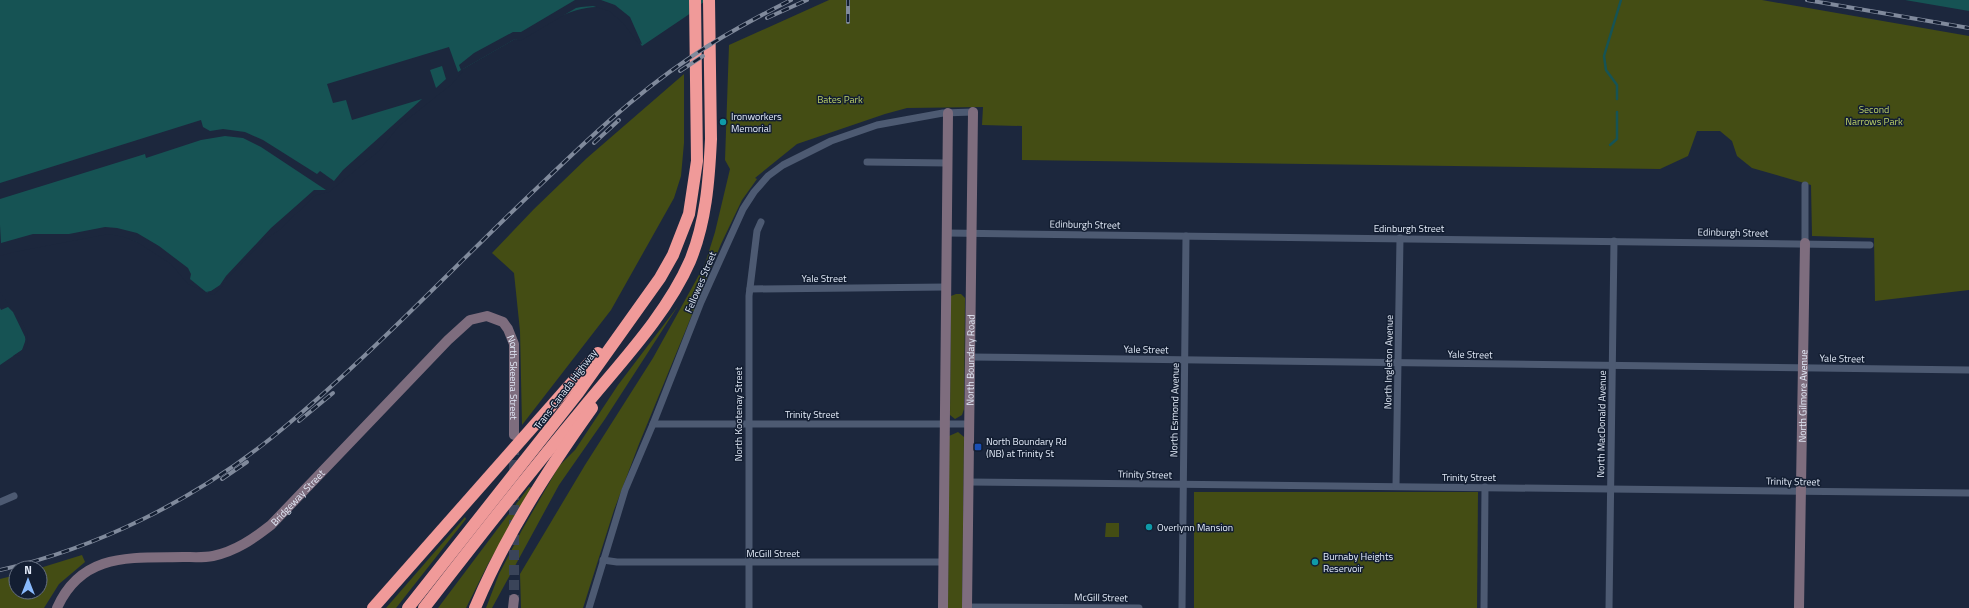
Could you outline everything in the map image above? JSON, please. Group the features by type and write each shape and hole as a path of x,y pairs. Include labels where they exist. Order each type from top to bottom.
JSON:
{"highway":[{"name":"Trans-Canada Highway","path":"408,608 569,405 660,278 673,255 688,214 697,161 694,0"},
{"path":"475,608 503,547 536,490 572,435 650,326 680,281 697,240 703,218 710,162 709,0"},
{"path":"373,608 569,385 633,315"},
{"path":"424,608 551,447 650,326"}],"street":[{"name":"Fellowes Street","path":"589,608 625,490 653,424 701,302 743,209 760,184 783,165 831,141 877,126 948,113 973,112"},
{"name":"North Boundary Road","path":"967,607 973,112"},
{"path":"943,608 948,113"},
{"path":"867,162 948,163"},
{"name":"North Gilmore Avenue","path":"1799,608 1805,185"},
{"name":"North Kootenay Street","path":"749,608 748,425 750,289 757,231 761,222"},
{"name":"Edinburgh Street","path":"947,233 1870,245"},
{"name":"North Esmond Avenue","path":"1182,608 1186,236"},
{"name":"North Ingleton Avenue","path":"1396,486 1400,238"},
{"name":"North MacDonald Avenue","path":"1609,608 1614,241"},
{"name":"Yale Street","path":"750,289 946,288"},
{"name":"Bridgeway Street","path":"57,608 77,578 90,568 128,558 212,556 230,552 248,543 271,524 448,340 470,320 487,316 503,322"},
{"name":"North Skeena Street","path":"503,322 508,329 514,344 514,435"},
{"name":"Yale Street","path":"971,357 1969,370"},
{"name":"Trinity Street","path":"653,424 970,424"},
{"name":"Trinity Street","path":"969,482 1969,492"},
{"path":"1484,608 1485,487"},
{"path":"0,502 14,496"},
{"name":"McGill Street","path":"603,560 617,562 749,563 943,562"},
{"name":"McGill Street","path":"967,607 1139,608"}],"green space":[{"name":"Second Narrows Park","path":"829,0 1762,0 1969,36 1969,290 1875,301 1874,238 1812,236 1811,185 1752,168 1737,156 1732,141 1720,131 1697,131 1688,156 1660,169 1022,160 1022,126 982,125 983,107 907,108 797,144 755,178 757,179 742,200 721,244 639,444 614,510 583,608 521,608 520,574 585,465 653,358 705,264 715,232 730,169 725,160 729,45"},
{"path":"684,74 684,143 681,176 674,198 611,310 522,425 520,331 514,273 492,253 534,209 587,158"},
{"path":"961,294 965,298 964,409 962,415 955,419 950,415 951,296"},
{"path":"678,306 605,419 559,485 492,608 486,608 499,574 522,530 559,466 575,450 618,385"},
{"path":"958,432 964,437 962,608 948,608 949,436"},
{"path":"529,487 532,488 488,564 466,608 438,608"},
{"path":"1194,492 1478,492 1477,608 1194,608"},
{"path":"465,517 466,519 396,608 386,608"},
{"path":"1106,523 1119,523 1119,537 1105,537"},
{"path":"82,555 85,562 59,584 44,608 0,608 0,579 8,577 8,600 48,600 48,566"}],"shaded area":[{"path":"0,0 706,0 688,15 642,46 628,26 615,12 610,9 599,7 587,8 575,11 551,21 519,40 515,39 463,69 326,192 316,193 268,235 221,286 208,293 189,282 172,263 140,243 124,236 106,233 0,254"},
{"path":"1905,0 1969,0 1969,11"},
{"path":"0,294 22,325 26,340 25,348 0,365"}],"pier":[{"path":"575,0 601,0 615,5 630,17 642,44 638,43 623,23 609,11 593,6 581,7 576,8 520,41 515,39 463,69 452,84 399,126 379,151 329,192 316,195 278,231 264,240 213,295 206,292 211,291 220,285 226,276 271,228 314,190 326,190 261,147 243,138 225,136 201,140 146,158 145,154 0,199 0,183 201,120 203,127 210,131 223,129 245,132 263,140 317,174 320,171 334,181 343,170 422,99 352,120 346,100 333,103 327,84 449,47 458,72 461,70 459,65 474,53 513,32 521,32","holes":["442,66 446,79 436,88 430,70"]},
{"path":"0,225 1,243 33,234 69,234 105,227 117,228 137,233 159,246 188,268 191,274 190,279 206,292 188,284 171,264 137,242 124,237 109,234 0,256"},
{"path":"0,292 27,332 28,345 20,355 13,356 22,350 26,339 13,312 8,307 1,310"}],"waterway":[{"path":"1617,99 1617,85 1606,70 1604,56 1621,0"},
{"path":"1610,145 1617,139 1617,112"}],"tunnel":[{"path":"514,445 514,599"}],"railway":[{"path":"0,570 36,561 72,549 142,520 209,483 240,462 305,410 373,348 555,171 591,137 648,88 700,51 738,28 791,0"},
{"path":"767,18 807,0"},
{"path":"848,0 848,22"},
{"path":"1807,0 1969,28"},
{"path":"680,71 703,56"},
{"path":"594,143 619,120"},
{"path":"299,421 333,393"},
{"path":"222,479 247,462"}],"place":[{"name":"Ironworkers Memorial","path":"723,122"},
{"name":"North Boundary Rd (NB) at Trinity St","path":"978,447"},
{"name":"Overlynn Mansion","path":"1149,527"},
{"name":"Burnaby Heights Reservoir","path":"1315,562"}],"park label":[{"name":"Bates Park","path":"840,99"}]}
